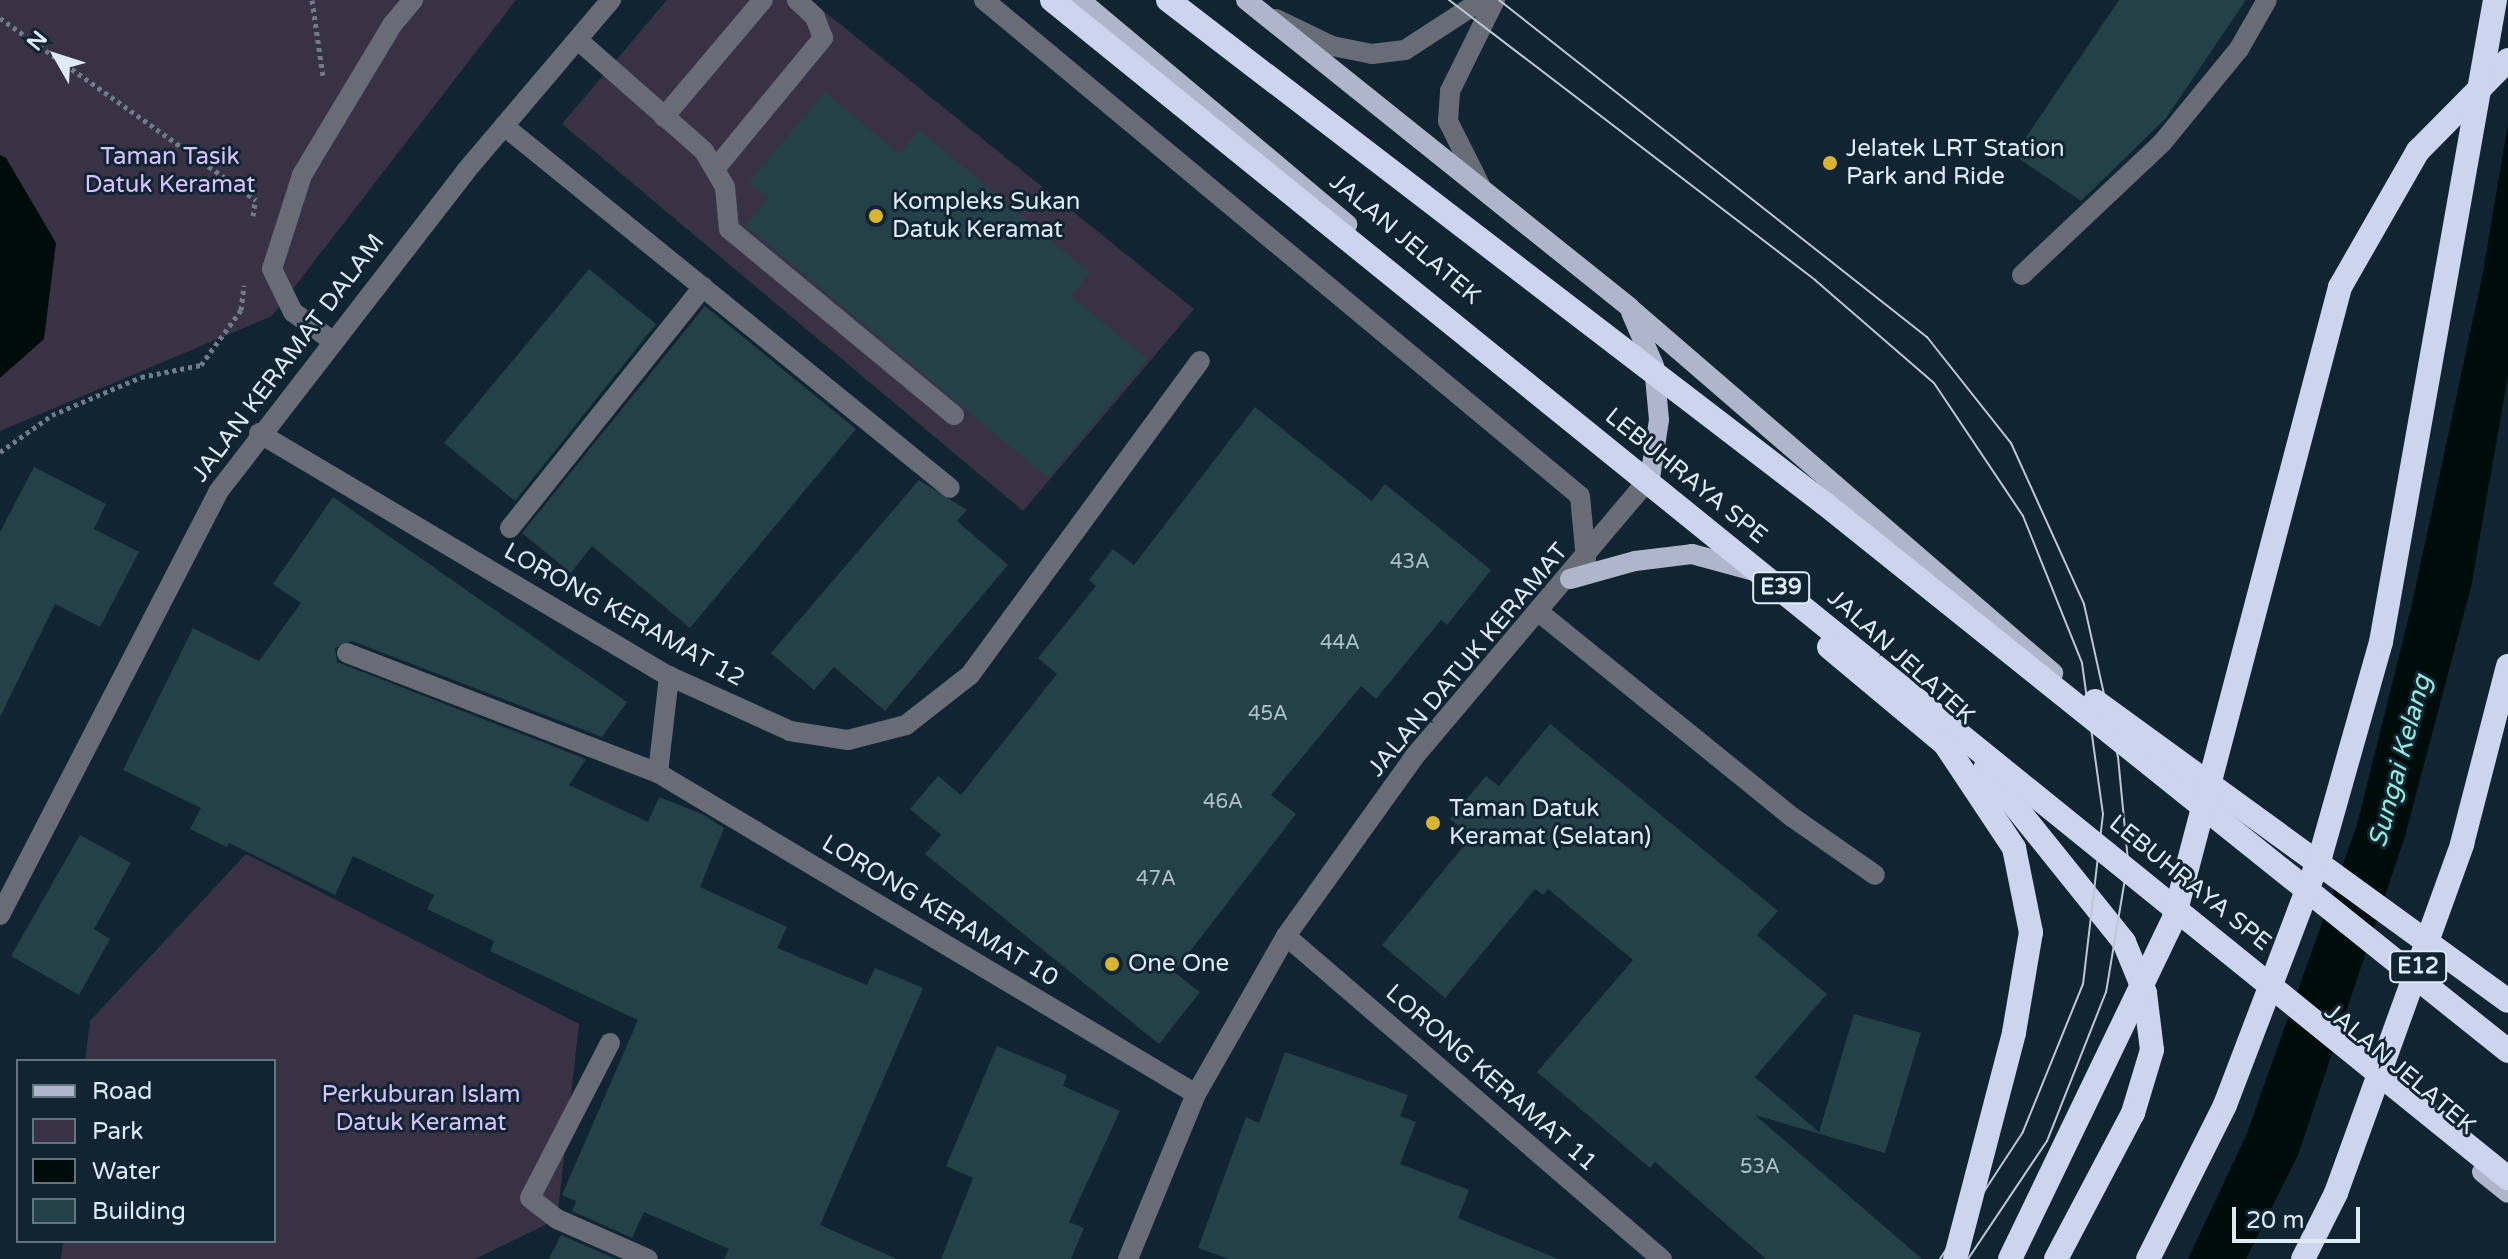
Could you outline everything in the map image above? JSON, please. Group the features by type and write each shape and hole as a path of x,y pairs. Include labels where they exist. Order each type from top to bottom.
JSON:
{"highway":[{"name":"LEBUHRAYA SPE","path":"1052,0 2498,1178"},
{"path":"1168,0 1825,504 2508,1051"},
{"path":"2148,1259 2225,1105 2321,854 2381,642 2495,0"},
{"path":"2010,1259 2174,918 2340,287 2418,151 2508,60"},
{"path":"1186,110 1945,744 2006,835 2014,848 2031,932 2014,1033 1955,1259"},
{"path":"1825,504 2508,1001"},
{"name":"E12","path":"2303,1259 2336,1193 2462,844 2508,666"},
{"path":"1985,769 2124,942 2145,993 2152,1050 2133,1113 2056,1259"}],"main road":[{"name":"JALAN JELATEK","path":"1080,0 1777,581 1985,769 2156,898 2498,1178 2508,1193"},
{"path":"1254,6 1630,308 1970,598 2211,816 2508,1058"},
{"path":"1630,308 1654,366 1659,420 1650,478"},
{"path":"1570,579 1635,561 1692,554 1777,581"}],"street":[{"path":"331,340 293,312 272,269 302,175 392,25 413,0"},
{"name":"JALAN KERAMAT DALAM","path":"0,915 188,543 259,433 504,126 611,0"},
{"path":"664,117 763,0"},
{"path":"715,169 823,38 815,17 797,0"},
{"path":"984,0 1580,496 1586,560"},
{"path":"1254,6 1332,46 1372,54 1405,50 1482,0"},
{"path":"1485,193 1460,154 1448,121 1450,91 1495,0"},
{"path":"2022,275 2162,143 2239,49 2267,0"},
{"path":"578,40 704,151 725,187 729,229 954,415"},
{"path":"504,126 950,488"},
{"path":"510,528 703,287"},
{"name":"LORONG KERAMAT 12","path":"259,433 669,676 790,731 848,740 906,725 970,675 1200,361"},
{"name":"JALAN DATUK KERAMAT","path":"1128,1259 1196,1094 1286,936 1414,757 1570,579 1650,478"},
{"path":"1540,613 1792,817 1875,875"},
{"name":"LORONG KERAMAT 10","path":"347,653 658,773 1196,1094"},
{"path":"658,773 669,676"},
{"name":"LORONG KERAMAT 11","path":"1286,936 1662,1259"},
{"path":"610,1043 530,1198 557,1219 648,1259"}],"path":[{"path":"312,0 330,128"},
{"path":"0,18 255,201"},
{"path":"255,201 302,175"},
{"path":"251,232 255,201"},
{"path":"0,452 52,415 141,377 201,365 241,310 245,279"}],"green space":[{"name":"Taman Tasik Datuk Keramat","path":"0,0 516,0 272,316 0,431"},
{"name":"Kompleks Sukan Datuk Keramat","path":"667,0 810,0 1194,309 1023,511 562,124"},
{"name":"Perkuburan Islam Datuk Keramat","path":"246,854 579,1024 557,1219 475,1259 61,1259 63,1243 276,1243 276,1059 85,1059 90,1021"}],"water":[{"name":"Sungai Kelang","path":"2508,124 2508,375 2471,587 2405,836 2298,1155 2246,1259 2188,1259 2246,1136 2357,825 2412,604 2483,273"},
{"path":"0,155 6,158 56,243 44,339 0,378"}],"building":[{"path":"2119,0 2246,0 2166,118 2081,201 2014,155"},
{"path":"825,92 899,154 919,130 1090,273 1071,296 1147,359 1048,478 745,225 768,198 749,182"},
{"path":"589,269 656,324 515,501 444,443"},
{"path":"705,306 856,429 690,628 592,546 571,573 522,533"},
{"path":"1255,407 1372,501 1385,484 1491,570 1447,625 1441,620 1376,699 1361,686 1271,795 1296,814 1174,972 1200,992 1159,1044 925,854 941,835 910,809 938,776 961,795 1057,674 1038,658 1096,586 1089,580 1113,549 1134,565"},
{"path":"34,467 106,504 94,529 139,552 100,627 55,604 0,717 0,532"},
{"path":"919,480 967,510 957,521 1008,565 885,711 834,667 814,690 771,653"},
{"path":"333,497 627,702 602,737 352,641 335,648 337,662 586,759 569,785 648,822 659,797 702,814 724,828 700,887 787,927 777,948 867,985 875,968 923,988 820,1225 897,1259 724,1259 729,1249 644,1212 632,1238 572,1211 576,1201 562,1195 638,1020 490,951 494,941 427,909 434,895 353,856 335,895 229,843 227,847 190,829 201,808 123,770 193,628 259,661 301,603 273,584"},
{"path":"1550,724 1778,911 1757,935 1827,994 1755,1077 1819,1132 1854,1014 1921,1033 1885,1153 1755,1115 1922,1259 1766,1259 1655,1162 1650,1168 1537,1072 1633,960 1548,889 1543,895 1535,889 1445,998 1382,945 1472,836 1450,819 1486,776 1499,786"},
{"path":"80,835 131,863 94,929 110,939 79,995 11,956"},
{"path":"997,1046 1067,1075 1063,1086 1120,1111 1069,1222 1084,1228 1071,1259 941,1259 973,1178 946,1166"},
{"path":"1285,1052 1408,1095 1400,1116 1416,1122 1400,1164 1469,1190 1458,1218 1558,1259 1229,1259 1198,1248 1246,1117 1259,1123"},
{"path":"561,1235 616,1259 549,1259"}],"tram line":[{"path":"1449,0 1815,280 1934,383 2023,516 2082,663 2103,814 2083,984 2023,1132 1940,1259"},
{"path":"1499,0 1927,337 2011,443 2084,604 2118,757 2128,861 2106,992 2047,1141 1968,1259"}],"place":[{"name":"Jelatek LRT Station Park and Ride","path":"1830,163"},
{"name":"Kompleks Sukan Datuk Keramat","path":"876,216"},
{"name":"Taman Datuk Keramat (Selatan)","path":"1433,823"},
{"name":"One One","path":"1112,964"}]}
